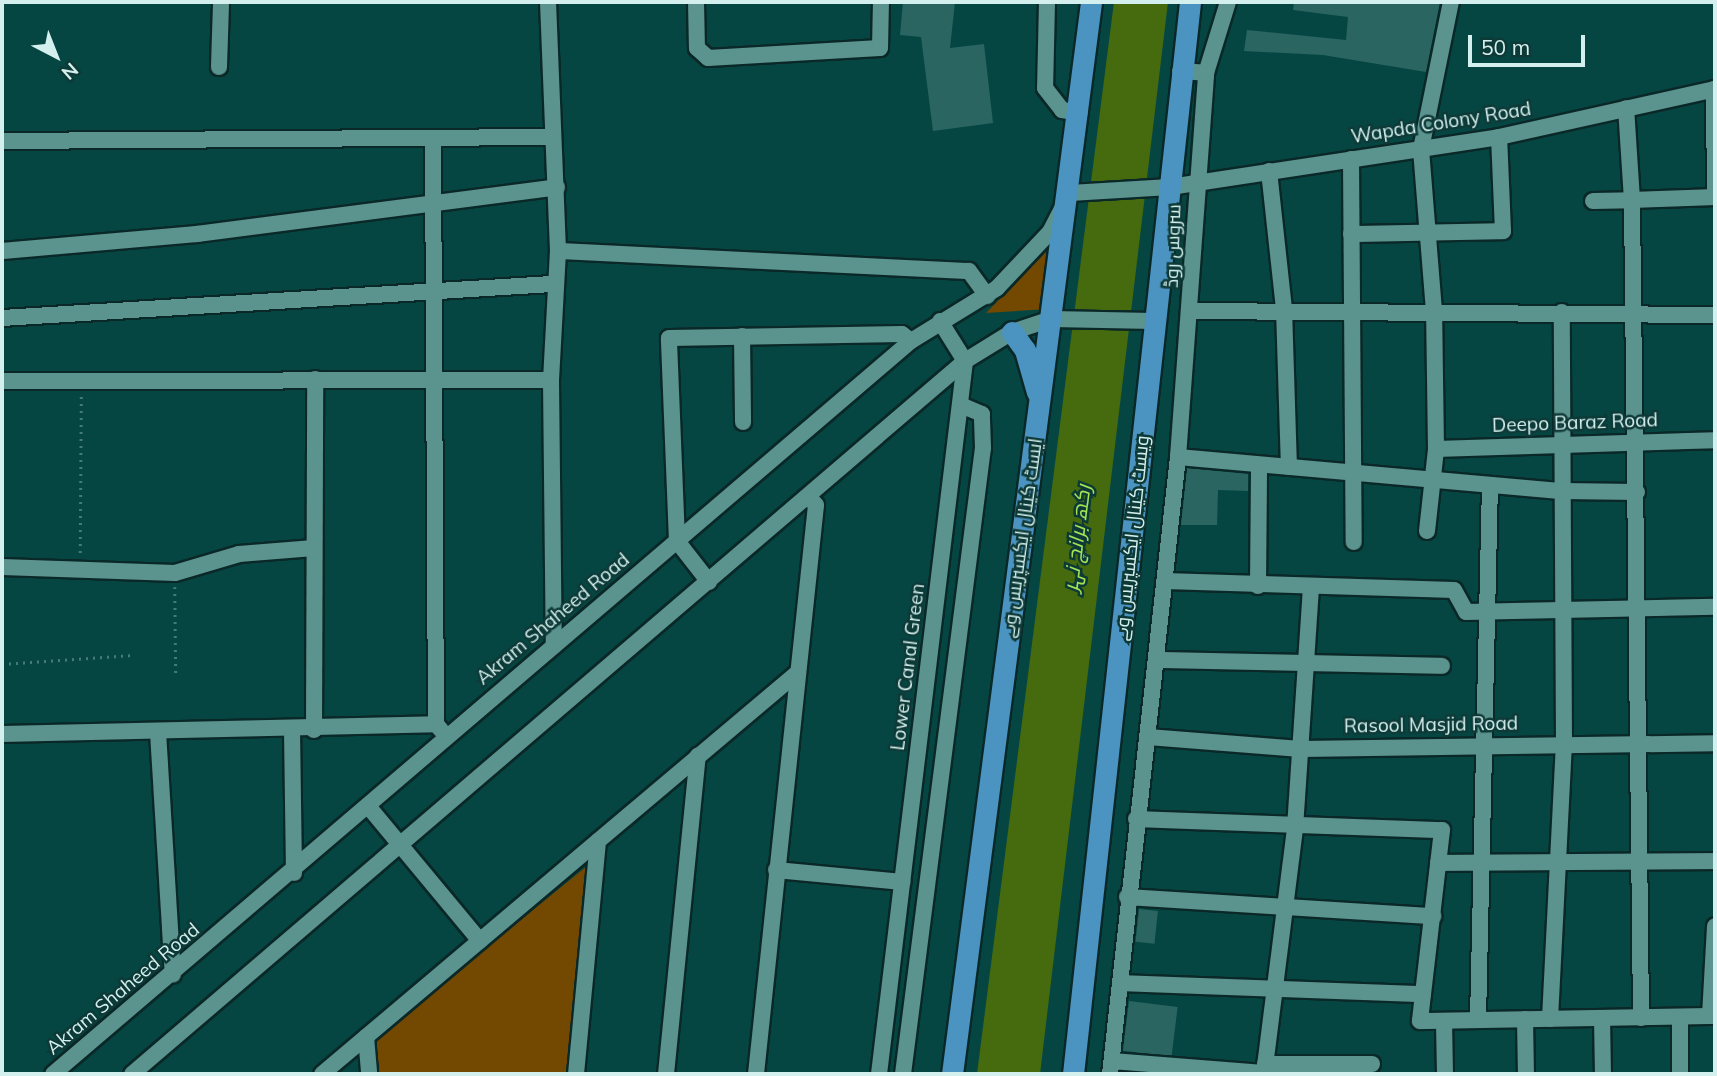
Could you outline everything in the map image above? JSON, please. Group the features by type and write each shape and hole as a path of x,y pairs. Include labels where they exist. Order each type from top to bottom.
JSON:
{"main road":[{"name":"ایسٹ کینال ایکسپریس وے","path":"952,1074 1034,446 1061,318 1076,192 1080,113 1091,2"},
{"name":"ویسٹ کینال ایکسپریس وے","path":"1073,1074 1162,187 1190,2"},
{"path":"1012,332 1034,375 1039,404 1034,446"}],"street":[{"path":"219,67 221,2"},
{"path":"548,2 558,251 552,284 551,380 554,646"},
{"path":"696,2 697,48 708,58 880,48 880,2"},
{"path":"1047,2 1045,88 1062,110 1080,113"},
{"path":"1180,71 1206,73 1228,2"},
{"path":"1427,531 1436,449 1434,311 1421,149 1451,2"},
{"name":"سروس روڈ","path":"1111,1068 1127,897 1158,660 1192,311 1197,183 1206,73"},
{"path":"1592,201 1715,197 1715,89"},
{"name":"Wapda Colony Road","path":"1076,192 1197,183 1499,137 1715,89"},
{"path":"1626,108 1632,200 1639,606 1641,1017"},
{"path":"2,141 433,141 553,137"},
{"path":"1351,234 1503,231 1499,137"},
{"path":"2,734 441,731 435,380 436,202 433,141"},
{"path":"1351,159 1356,472 1354,542"},
{"path":"1269,171 1284,309 1289,467"},
{"path":"2,251 197,234 556,187"},
{"name":"Akram Shaheed Road","path":"53,1074 294,873 368,806 441,731 554,646 911,341 940,321 987,296 1050,232 1076,192"},
{"path":"558,251 969,271 987,296"},
{"path":"2,318 437,289 552,284"},
{"path":"1192,311 1284,309 1715,316"},
{"path":"1550,1018 1563,743 1562,312"},
{"path":"132,1074 402,848 965,361 1012,332 1061,318 1148,321"},
{"path":"940,321 965,361"},
{"path":"709,582 677,541 669,338 902,334 911,341"},
{"path":"743,336 743,422"},
{"name":"Lower Canal Green","path":"879,1074 963,406 965,361"},
{"path":"2,381 82,378 551,380"},
{"path":"314,730 315,379"},
{"path":"903,1074 983,448 982,414 963,406"},
{"name":"Deepo Baraz Road","path":"1436,449 1715,440"},
{"path":"1178,457 1562,491 1637,492"},
{"path":"1258,586 1259,465"},
{"path":"1478,1020 1481,747 1490,485"},
{"path":"756,1074 816,505 809,496"},
{"path":"2,567 175,573 239,554 314,548"},
{"path":"1165,581 1311,588 1454,590 1466,612 1562,607 1715,607"},
{"path":"1264,1070 1295,828 1311,588"},
{"path":"1158,660 1308,661 1442,666"},
{"path":"322,1074 797,673"},
{"path":"292,730 294,873"},
{"path":"158,732 173,975"},
{"name":"Rasool Masjid Road","path":"1148,737 1301,749 1481,747 1563,743 1715,743"},
{"path":"666,1074 698,757"},
{"path":"368,806 480,941"},
{"path":"1136,819 1295,828 1442,830 1420,1021 1713,1016 1715,926"},
{"path":"576,1074 598,841"},
{"path":"1438,863 1715,861"},
{"path":"776,870 902,882"},
{"path":"1127,897 1433,916"},
{"path":"1120,983 1275,986 1423,994"},
{"path":"1680,1017 1681,1074"},
{"path":"1602,1018 1603,1074"},
{"path":"1525,1019 1526,1074"},
{"path":"1444,1022 1445,1074"},
{"path":"366,1037 369,1074"},
{"path":"156,1054 157,1074"},
{"path":"1111,1068 1264,1070 1372,1064"}],"path":[{"path":"80,569 82,378"},
{"path":"175,573 176,676"},
{"path":"2,664 133,655"}],"shaded area":[{"path":"1054,242 1049,309 986,313"},
{"path":"592,862 571,1074 378,1074 373,1039"}],"water":[{"name":"رکھ برانچ نہر","path":"1114,2 1168,2 1040,1074 977,1074"}],"building":[{"path":"903,2 955,2 950,48 984,44 993,123 933,131 921,37 900,35"},
{"path":"1294,2 1440,2 1426,72 1323,55 1244,51 1247,30 1346,40 1348,17 1293,10"},
{"path":"1187,468 1248,474 1248,491 1218,490 1217,525 1181,525"},
{"path":"1139,909 1158,911 1154,944 1136,942"},
{"path":"1129,1001 1178,1007 1172,1057 1123,1051"}]}
